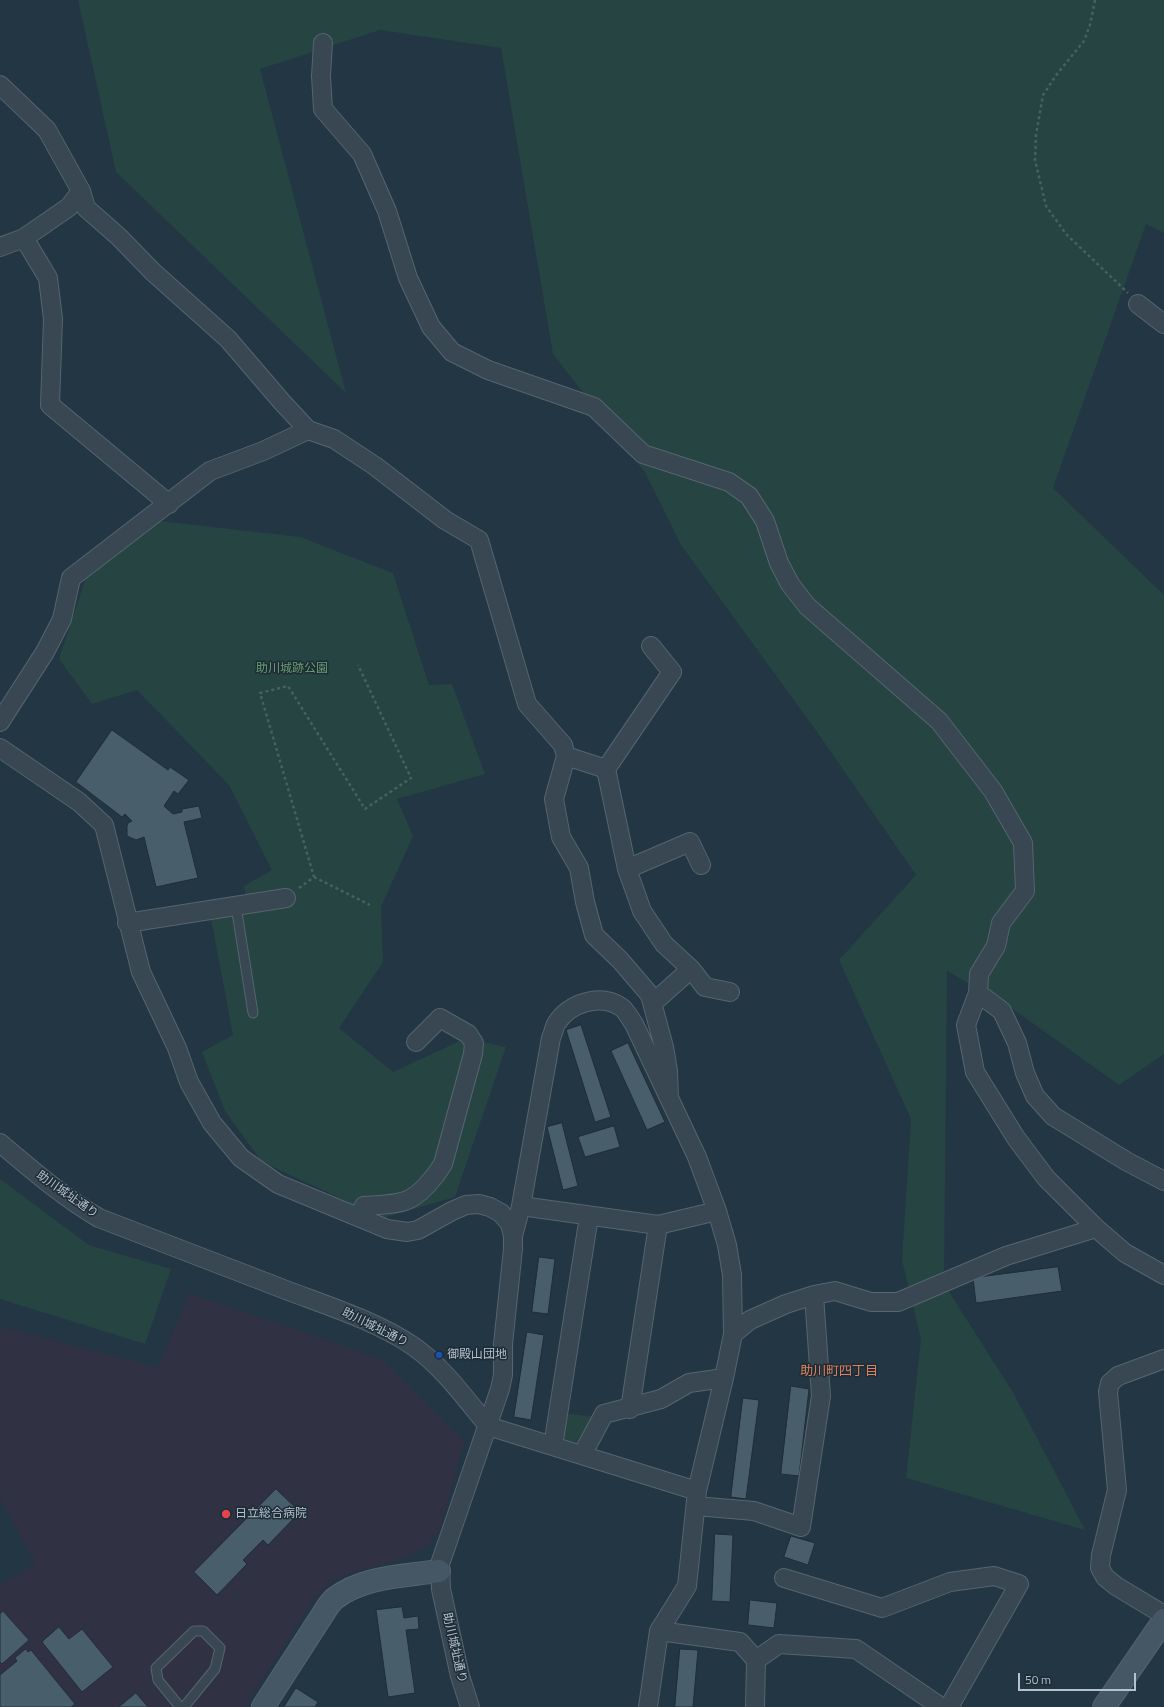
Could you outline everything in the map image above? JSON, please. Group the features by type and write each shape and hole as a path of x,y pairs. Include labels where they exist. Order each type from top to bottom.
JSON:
{"street":[{"path":"323,43 321,76 324,109 362,154 387,212 408,278 431,327 452,352 488,370 594,407 643,454 728,482 749,496 765,521 779,563 790,584 807,606 886,672 892,681 939,721 993,791 1023,844 1025,891 1001,923 996,946 979,974 978,993 966,1025 975,1072 1016,1138 1046,1178 1096,1228 1125,1253 1164,1275"},
{"path":"0,85 46,130 81,191 86,208 119,237 153,272 228,339 308,430 334,439 375,466 445,520 479,540 527,704 563,745 566,756 554,799 561,837 579,868 585,902 594,935 620,960 650,995 664,1047 668,1071 669,1098"},
{"path":"0,247 24,238 69,207 81,191"},
{"path":"24,238 48,278 53,319 50,405 169,504"},
{"path":"1138,304 1164,324"},
{"path":"0,722 45,652 62,619 71,578 210,471 263,451 308,430"},
{"path":"652,646 672,672 606,769 627,869 642,911 664,944 691,969 705,987 730,992"},
{"path":"0,748 79,802 104,825 127,923 141,972 177,1048 189,1082 212,1123 240,1158 278,1184 387,1228 407,1232 418,1230 466,1205 479,1204 490,1207 501,1213 510,1224 513,1236"},
{"path":"566,756 606,769"},
{"path":"627,869 690,842 701,865"},
{"path":"127,923 286,898"},
{"path":"652,1003 691,969"},
{"path":"978,993 1002,1011 1018,1042 1025,1073 1035,1096 1053,1116 1164,1181"},
{"path":"648,1707 659,1630 687,1586 696,1498 733,1334 732,1275 727,1245 717,1210 698,1158 634,1024 622,1008 609,1002 594,1001 579,1004 566,1012 556,1024 551,1038 521,1206 513,1236 503,1344 503,1376 488,1426 582,1455 696,1498 754,1511 801,1527 821,1396 814,1295"},
{"path":"358,1217 364,1206 404,1202 413,1197 436,1176 443,1164 473,1054 474,1044 468,1034 440,1018 416,1042"},
{"name":"助川城址通り","path":"0,1143 47,1183 81,1208 99,1218 358,1318 397,1336 414,1347 444,1373 488,1426 442,1555 439,1571 441,1589 458,1669 470,1707"},
{"path":"521,1206 658,1225 717,1210"},
{"path":"553,1446 589,1216"},
{"path":"630,1408 658,1225"},
{"path":"733,1334 750,1320 786,1304 814,1295 835,1292 871,1302 898,1302 1006,1256 1096,1228"},
{"path":"1164,1359 1118,1376 1110,1383 1108,1392 1117,1490 1101,1554 1100,1568 1105,1577 1116,1586 1164,1615"},
{"path":"582,1455 604,1414 661,1399 689,1383 724,1378"},
{"path":"263,1707 322,1614 333,1600 362,1584 439,1571"},
{"path":"784,1578 882,1608 950,1582 994,1576 1019,1584 949,1707"},
{"path":"1104,1707 1164,1620"},
{"path":"659,1630 740,1642 756,1660 754,1707"},
{"path":"756,1660 779,1644 856,1649 941,1707"}],"lane":[{"path":"236,906 253,1012"},
{"path":"180,1707 158,1680 156,1668 194,1631 203,1631 220,1648 215,1669 184,1707"}],"path":[{"path":"1095,0 1090,25 1084,41 1057,74 1043,95 1036,135 1035,160 1046,206 1066,234 1138,304"},
{"path":"358,665 411,778 365,809 288,686 260,693 314,876 370,905"},
{"path":"286,898 314,876"}],"shaded area":[{"name":"日立総合病院","path":"189,1293 382,1359 465,1442 440,1529 429,1545 403,1559 342,1576 327,1586 312,1602 245,1707 0,1707 0,1585 36,1564 0,1499 0,1326 158,1367"}],"green space":[{"path":"78,0 1164,0 1164,233 1146,224 1053,488 1164,595 1164,1054 1119,1085 1010,1007 947,971 944,1284 1014,1394 1085,1530 906,1478 921,1339 902,1260 911,1119 839,960 916,875 815,729 681,545 646,474 553,354 501,48 380,30 260,69 346,393 116,172"},
{"name":"助川城跡公園","path":"160,521 300,537 393,573 429,685 452,684 485,774 397,799 413,836 381,907 383,962 339,1028 393,1072 466,1038 506,1047 455,1197 383,1218 262,1162 225,1111 202,1052 233,1035 208,903 246,898 244,886 272,870 229,785 137,690 92,704 59,659 85,580"},
{"path":"0,1179 89,1245 171,1269 145,1344 0,1299"},
{"path":"560,1413 599,1417 581,1453 554,1445"}],"building":[{"path":"112,730 168,770 170,767 189,780 178,794 174,791 164,806 173,814 182,812 182,809 199,806 202,818 184,822 198,878 156,887 144,837 136,840 127,836 128,823 132,821 125,814 122,817 76,782"},
{"path":"581,1025 611,1117 595,1122 566,1030"},
{"path":"628,1043 665,1122 647,1130 611,1051"},
{"path":"562,1123 578,1186 563,1190 547,1127"},
{"path":"614,1126 620,1147 585,1157 578,1137"},
{"path":"539,1257 555,1259 548,1314 532,1312"},
{"path":"1058,1267 1062,1291 976,1303 973,1278"},
{"path":"527,1332 544,1335 531,1420 514,1417"},
{"path":"791,1386 809,1389 799,1476 781,1474"},
{"path":"743,1398 759,1400 746,1499 731,1497"},
{"path":"276,1489 300,1512 268,1545 263,1540 243,1560 247,1564 217,1595 194,1572"},
{"path":"715,1534 733,1535 730,1602 712,1601"},
{"path":"791,1536 815,1543 808,1565 784,1557"},
{"path":"750,1600 777,1603 774,1628 748,1625"},
{"path":"402,1607 404,1618 418,1616 419,1629 406,1630 415,1693 388,1697 376,1610"},
{"path":"3,1611 29,1640 2,1664 0,1662 0,1614"},
{"path":"59,1627 69,1639 82,1629 113,1667 82,1692 42,1642"},
{"path":"26,1649 28,1652 31,1650 75,1704 71,1707 0,1707 0,1675 17,1661 15,1658"},
{"path":"680,1649 698,1650 693,1707 675,1707"},
{"path":"296,1688 318,1702 315,1707 284,1707"},
{"path":"136,1693 148,1707 119,1707"}],"place":[{"name":"御殿山団地","path":"439,1355"},
{"name":"日立総合病院","path":"226,1514"}],"district":[{"name":"助川町四丁目","path":"839,1372"}]}
